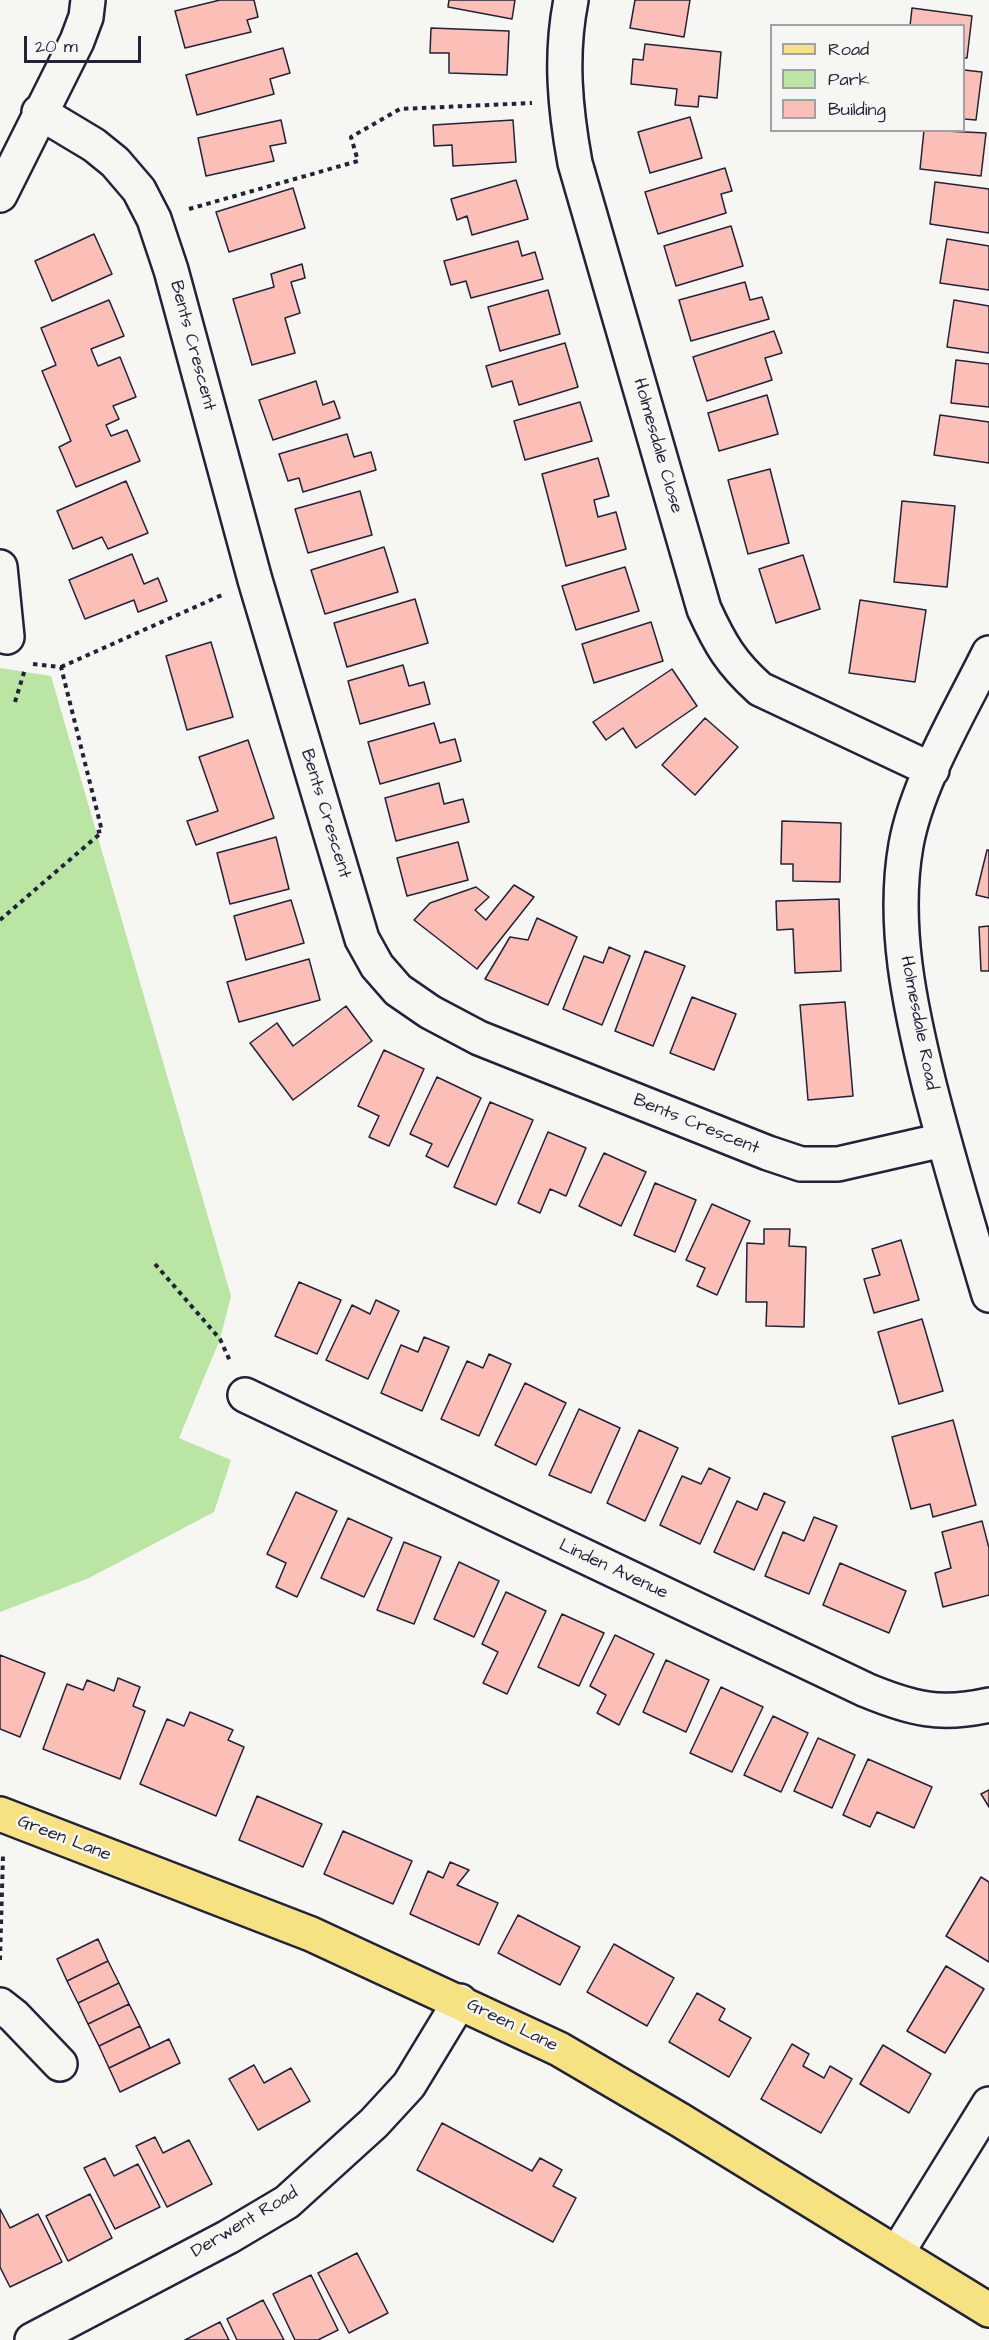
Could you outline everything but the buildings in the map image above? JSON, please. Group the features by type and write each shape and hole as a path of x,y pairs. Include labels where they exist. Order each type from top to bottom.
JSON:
{"main road":[{"name":"Green Lane","path":"2,1815 310,1934 460,2001 559,2049 989,2310"}],"street":[{"path":"0,195 76,41 86,17 88,0"},
{"name":"Holmesdale Close","path":"571,0 563,60 565,101 575,163 704,609 721,647 738,669 760,689 932,770"},
{"name":"Bents Crescent","path":"39,112 94,145 115,162 139,190 154,219 171,270 255,580 362,939 377,966 398,990 430,1012 479,1038 768,1154 801,1164 838,1164 943,1140"},
{"path":"0,567 7,637"},
{"name":"Holmesdale Road","path":"989,653 916,808 906,844 902,886 902,937 916,1032 943,1140 989,1294"},
{"name":"Linden Avenue","path":"245,1395 866,1690 906,1706 939,1712 960,1711 989,1705"},
{"name":"Derwent Road","path":"33,2340 228,2237 287,2202 374,2123 409,2085 460,2001"},
{"path":"0,2005 14,2016 60,2064"},
{"path":"897,2253 989,2104"}],"path":[{"path":"154,219 358,161 351,137 400,109 565,101"},
{"path":"28,664 61,667 255,580"},
{"path":"61,667 102,831"},
{"path":"96,831 102,831"},
{"path":"0,920 102,831"},
{"path":"155,1264 220,1340 245,1395"},
{"path":"0,1960 2,1815"}],"green space":[{"path":"0,668 51,676 231,1296 220,1339 179,1438 231,1460 214,1512 89,1578 0,1612"}]}
